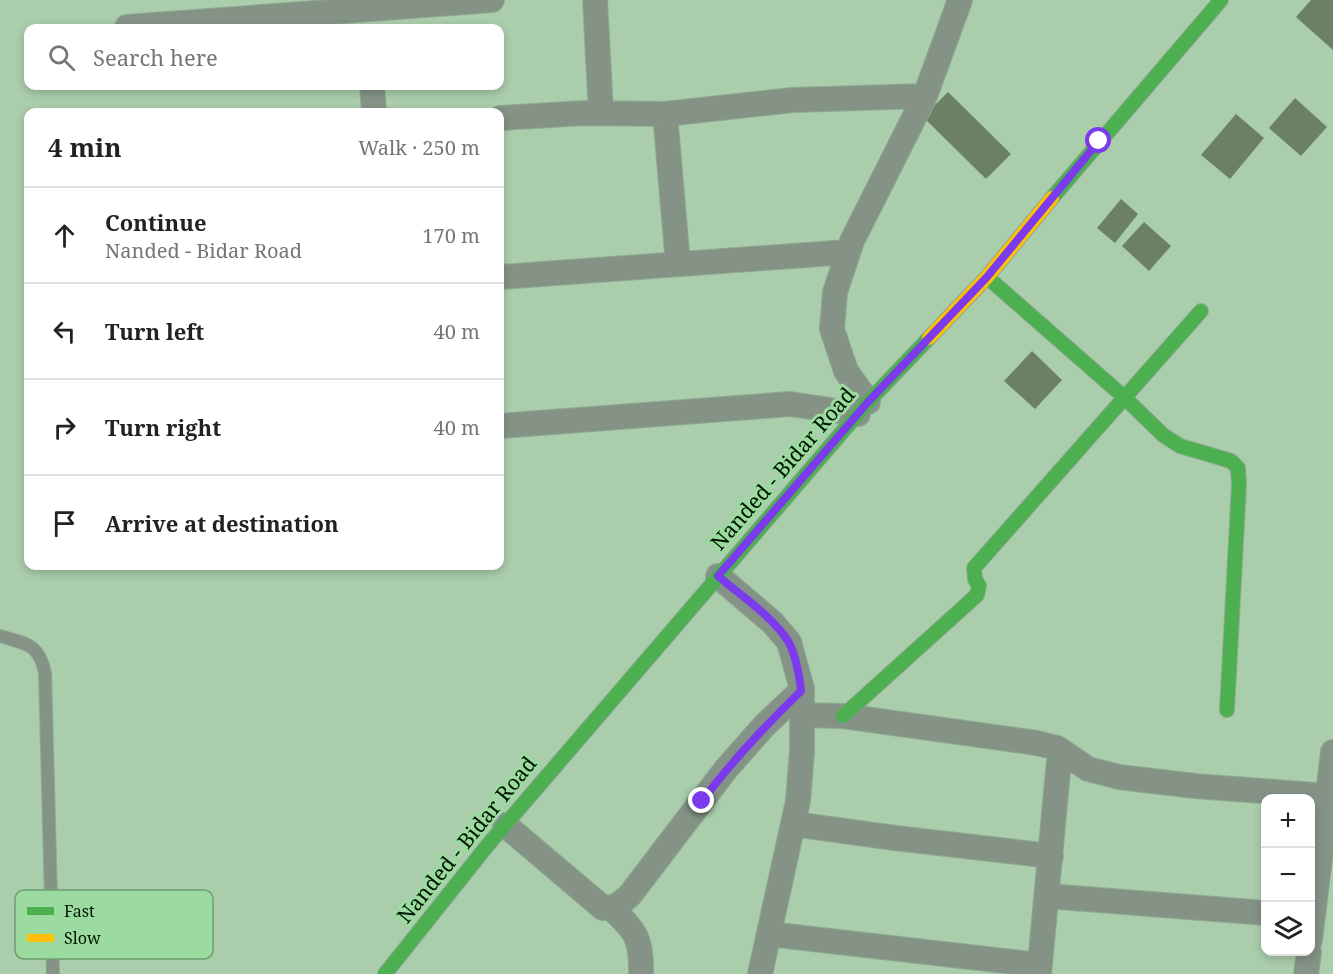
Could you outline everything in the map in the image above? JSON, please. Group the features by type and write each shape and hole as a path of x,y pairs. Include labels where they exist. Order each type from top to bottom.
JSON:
{"main road":[{"name":"Nanded - Bidar Road","path":"385,974 504,825 863,408 987,277 1099,141 1221,0"},
{"path":"987,277 1124,397 1163,435 1180,446 1231,461 1238,468 1227,710"},
{"path":"843,716 977,595 979,586 973,574 974,568 1201,311"}],"street":[{"path":"155,24 324,6 367,18 492,0"},
{"path":"594,0 602,113"},
{"path":"504,426 790,404 863,408 846,371 832,329 835,292 852,241 925,96 960,0"},
{"path":"372,90 374,108"},
{"path":"504,118 602,113 665,114 794,100 925,96"},
{"path":"665,114 678,264"},
{"path":"504,277 848,252"},
{"path":"718,576 773,622 789,642 801,691 802,761 798,801 760,974"},
{"path":"504,825 603,908 619,905 630,895 726,769 764,726 801,691"},
{"path":"802,716 843,716 1037,743 1060,750 1088,769 1119,777 1195,786 1328,796"},
{"path":"769,934 1039,970 1060,750"},
{"path":"1314,902 1333,752"},
{"path":"793,824 1051,856"},
{"path":"1047,896 1261,913"},
{"path":"611,908 631,927 641,956 641,974"},
{"path":"1306,974 1308,956"}],"lane":[{"path":"0,636 30,645 42,658 45,673 50,890"},
{"path":"52,959 52,974"}],"building":[{"path":"1311,0 1333,0 1333,50 1296,17"},
{"path":"948,92 1011,154 986,179 923,117"},
{"path":"1295,98 1327,127 1301,156 1269,128"},
{"path":"1236,114 1264,138 1230,179 1201,155"},
{"path":"1121,199 1138,214 1115,243 1097,228"},
{"path":"1144,222 1171,246 1149,271 1122,246"},
{"path":"1032,351 1062,380 1035,409 1004,381"}],"traffic: fast":[{"path":"1052,198 1221,0"},
{"path":"987,277 1124,397 1163,435 1180,446 1231,461 1238,468 1227,710"},
{"path":"843,716 977,595 979,586 975,579 974,568 1201,311"},
{"path":"385,974 487,846 868,402 929,338"}],"traffic: slow":[{"path":"929,338 987,277 1052,198"}],"route":[{"path":"702,801 726,769 764,726 801,691 789,642 773,622 718,576 868,402 987,277 1099,141"}]}
